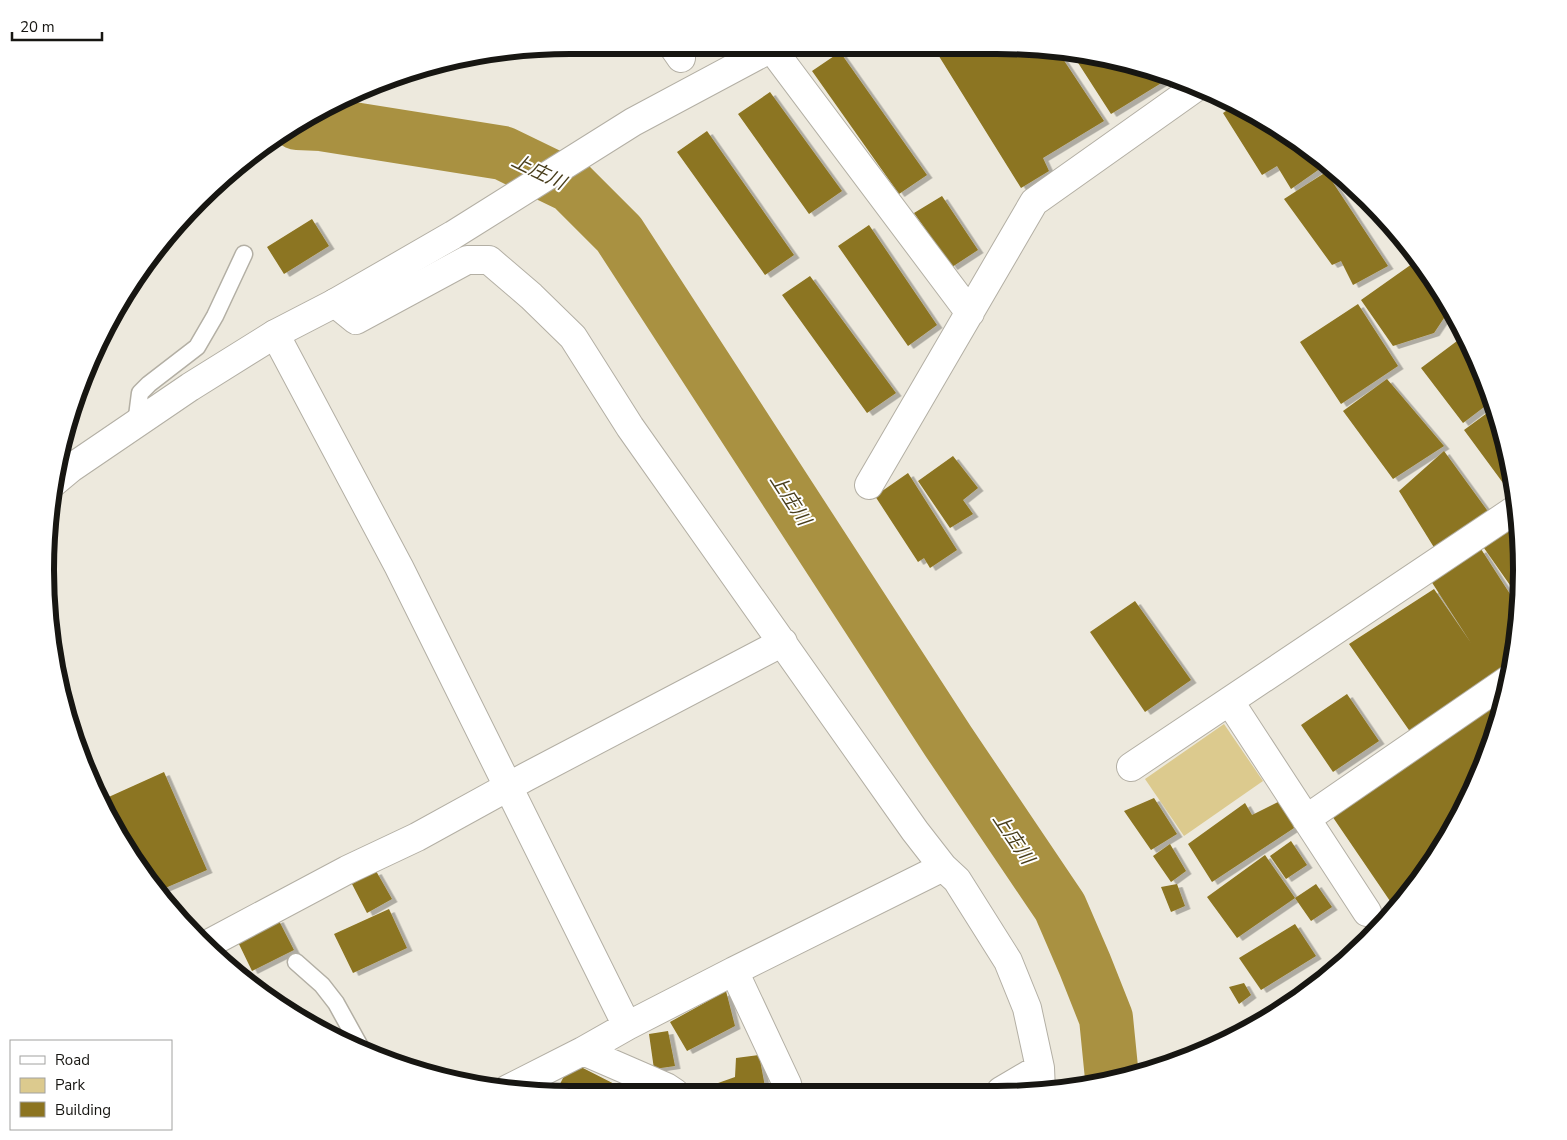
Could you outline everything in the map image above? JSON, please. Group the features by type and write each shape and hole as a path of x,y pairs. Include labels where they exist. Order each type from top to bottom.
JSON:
{"street":[{"path":"65,464 136,424 190,387 275,334 335,303 453,235 632,122 757,54"},
{"path":"778,54 970,313"},
{"path":"869,485 1034,202 1191,92"},
{"path":"335,303 356,320 467,260 489,260 531,296 573,337 630,427 915,831 943,867 957,880 1008,961 1027,1008 1040,1080 1021,1085"},
{"path":"275,334 399,567 627,1026"},
{"path":"1131,767 1510,513"},
{"path":"212,942 348,870 417,837 509,786 783,642"},
{"path":"1306,819 1500,686"},
{"path":"1230,702 1367,912"},
{"path":"519,1083 734,970 943,867"},
{"path":"734,970 788,1086"},
{"path":"583,1051 666,1086"}],"lane":[{"path":"136,424 140,393 197,347 215,316 244,254"},
{"path":"296,962 322,985 336,1003 356,1040"}],"green space":[{"path":"1224,724 1263,781 1184,836 1145,779"}],"building":[{"path":"837,54 841,54 927,175 899,194 812,71"},
{"path":"938,54 1031,55 1062,58 1104,121 1043,158 1049,171 1021,188"},
{"path":"1076,60 1131,71 1162,81 1111,114"},
{"path":"770,92 842,191 809,214 738,114"},
{"path":"1229,109 1255,123 1284,141 1321,168 1291,189 1277,166 1262,175 1223,113"},
{"path":"707,131 794,255 765,275 677,152"},
{"path":"1326,172 1388,266 1353,285 1341,261 1332,265 1284,199"},
{"path":"942,196 978,250 952,267 914,213"},
{"path":"312,219 329,246 284,274 267,247"},
{"path":"869,225 937,325 908,346 838,246"},
{"path":"1412,264 1446,315 1434,333 1393,346 1361,300"},
{"path":"810,276 896,393 867,413 782,295"},
{"path":"1358,304 1398,366 1341,404 1300,342"},
{"path":"1459,340 1486,405 1463,423 1421,368"},
{"path":"1387,379 1444,446 1393,479 1343,411"},
{"path":"1489,412 1496,436 1506,487 1464,430"},
{"path":"1444,451 1492,517 1435,549 1399,491"},
{"path":"953,456 978,488 963,500 973,514 950,528 918,481"},
{"path":"908,473 957,550 930,568 924,558 918,562 875,496"},
{"path":"1511,528 1512,589 1484,548"},
{"path":"1481,549 1512,597 1509,637 1503,672 1411,733 1349,644 1434,589 1471,643 1431,581"},
{"path":"1135,601 1191,680 1145,712 1090,632"},
{"path":"1347,694 1379,741 1333,772 1301,725"},
{"path":"1497,700 1474,768 1460,798 1426,857 1396,897 1390,901 1330,813"},
{"path":"164,772 207,870 164,889 141,857 107,798"},
{"path":"1154,798 1177,834 1151,850 1124,811"},
{"path":"1280,801 1297,826 1212,882 1188,844 1245,803 1252,815"},
{"path":"1291,841 1307,865 1286,879 1270,856"},
{"path":"1170,844 1186,871 1171,882 1153,856"},
{"path":"1265,855 1295,898 1237,938 1207,897"},
{"path":"376,871 392,899 367,913 352,884"},
{"path":"1177,884 1185,906 1171,912 1161,887"},
{"path":"1316,884 1332,907 1311,921 1295,898"},
{"path":"389,909 407,948 353,973 334,934"},
{"path":"278,919 294,950 252,971 237,940"},
{"path":"1295,924 1316,956 1261,990 1239,958"},
{"path":"1244,983 1251,995 1239,1004 1229,987"},
{"path":"726,991 735,1026 687,1051 670,1022"},
{"path":"668,1031 675,1066 654,1069 649,1034"},
{"path":"759,1055 765,1086 710,1086 735,1077 736,1058"},
{"path":"571,1062 618,1086 570,1086 559,1086"}],"waterway":[{"name":"上庄川","path":"311,124 503,153 571,186 619,234 948,741 1060,907 1106,1018 1112,1073"}]}
